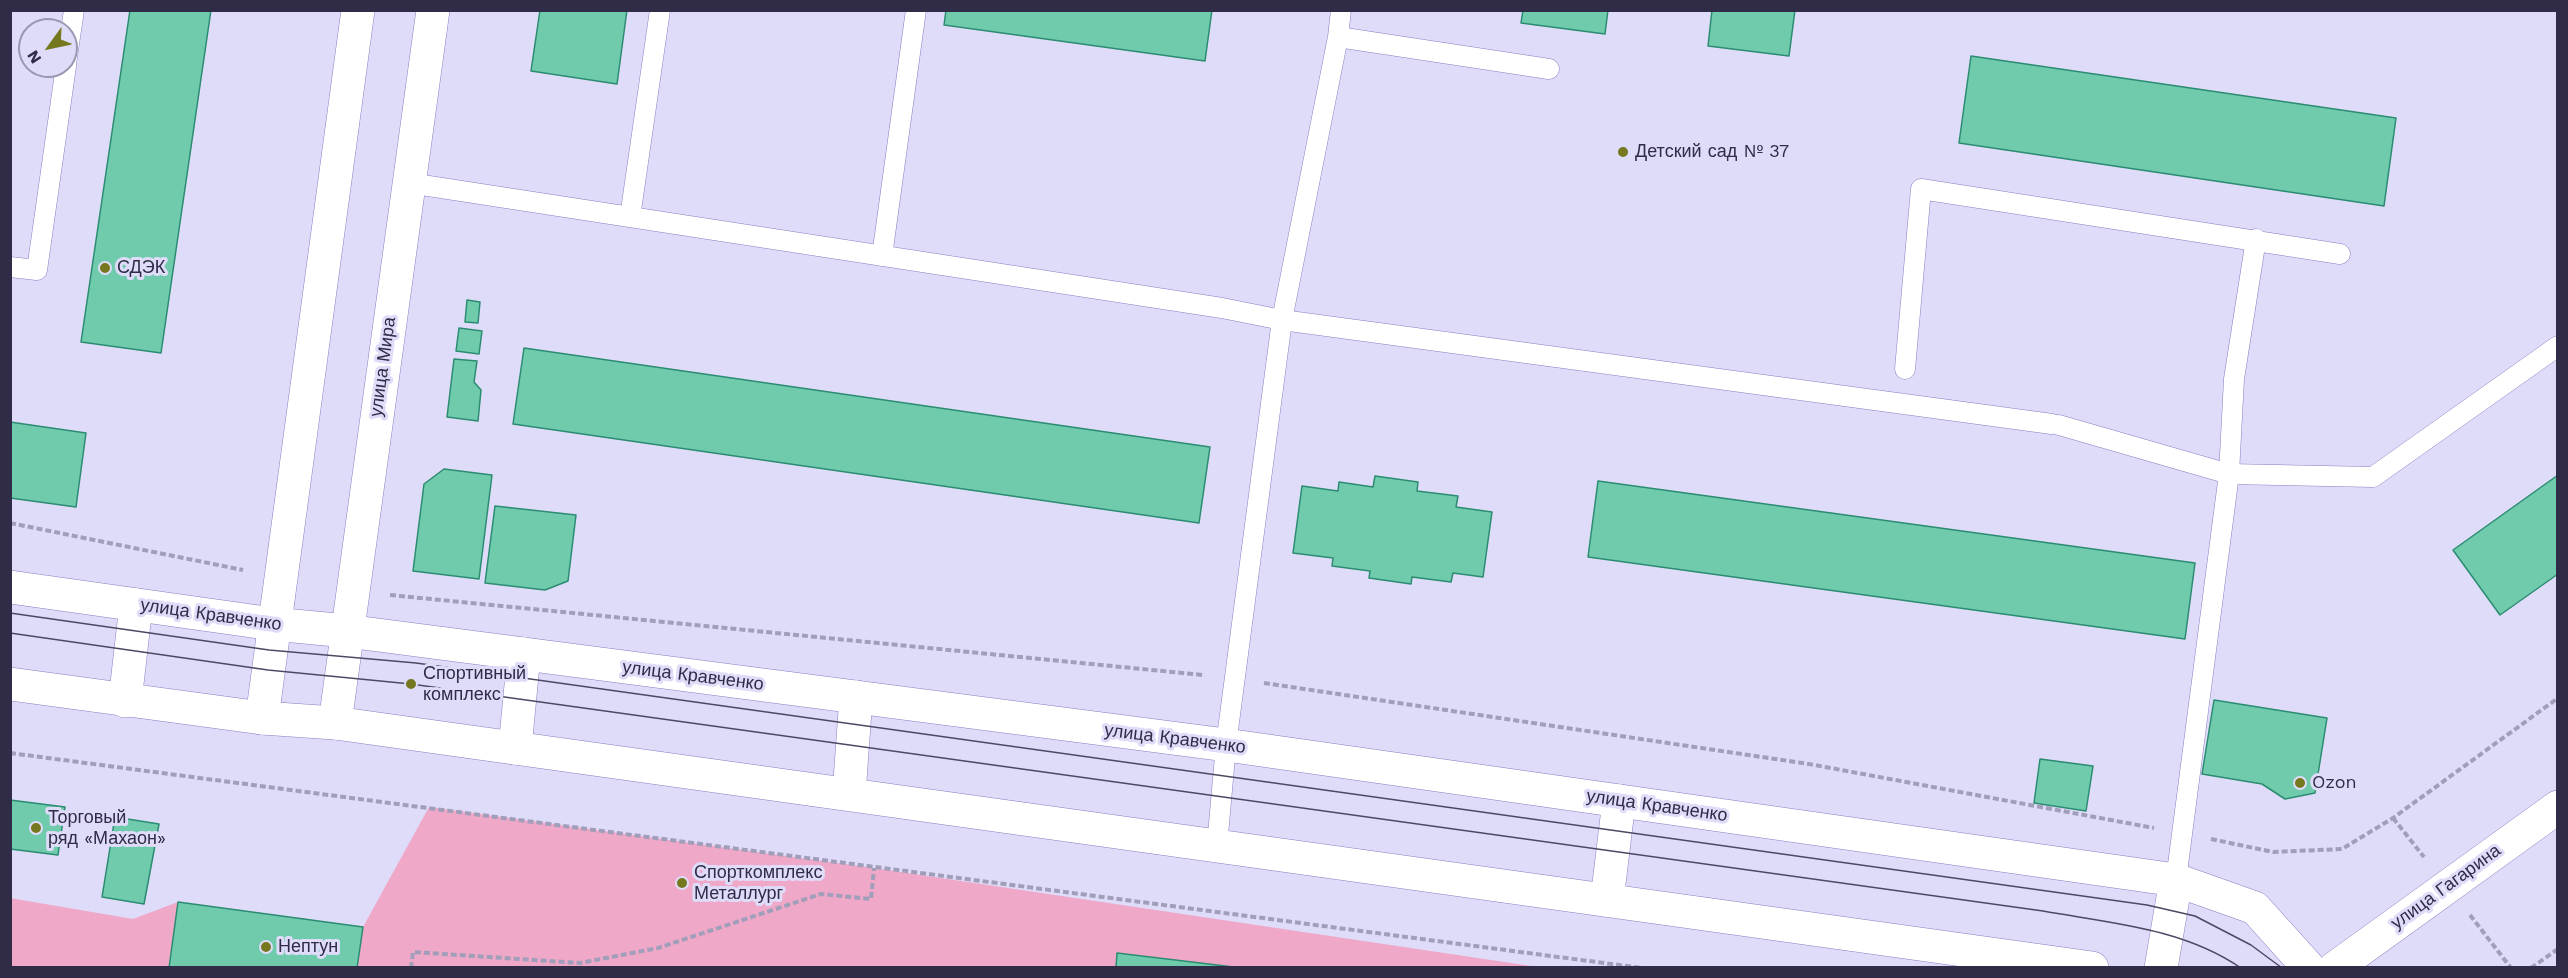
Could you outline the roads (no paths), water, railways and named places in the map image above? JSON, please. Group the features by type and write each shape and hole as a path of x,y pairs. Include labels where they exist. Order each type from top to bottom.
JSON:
{"main road":[{"path":"262,718 358,10"},
{"name":"улица Мира","path":"335,723 433,10"},
{"name":"улица Кравченко","path":"10,587 273,624 347,631 1226,745 2176,880 2255,908 2308,968"},
{"path":"125,701 136,604"},
{"path":"515,748 524,654"},
{"path":"10,684 262,718 335,723 2092,968"},
{"path":"849,794 856,698"},
{"path":"1607,900 1619,801"},
{"name":"улица Гагарина","path":"2335,968 2558,807"},
{"path":"2161,968 2176,880"}],"lane":[{"path":"630,217 660,10"},
{"path":"882,256 916,10"},
{"path":"1217,846 1234,678 1282,320 1338,37 1341,10"},
{"path":"1338,37 1549,69"},
{"path":"10,267 37,270 64,78"},
{"path":"409,183 1222,308 1282,320 2056,424 2229,474 2373,477 2558,346"},
{"path":"1905,369 1921,189 2256,239 2340,254"},
{"path":"2176,880 2229,474 2234,379 2256,239"}],"tram line":[{"path":"10,613 269,650 416,663 2147,905 2195,916 2251,945 2282,968"},
{"path":"10,633 268,670 411,684 2043,911 2120,924 2171,936 2195,944 2241,968"}],"place":[{"name":"Детский сад № 37","path":"1623,152"},
{"name":"СДЭК","path":"105,268"},
{"name":"Спортивный комплекс","path":"411,684"},
{"name":"Ozon","path":"2300,783"},
{"name":"Торговый ряд «Махаон»","path":"36,828"},
{"name":"Спорткомплекс Металлург","path":"682,883"},
{"name":"Нептун","path":"266,947"}]}
